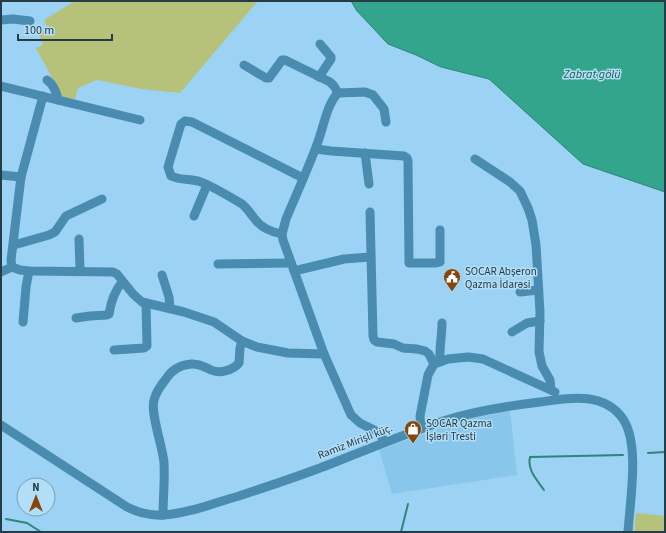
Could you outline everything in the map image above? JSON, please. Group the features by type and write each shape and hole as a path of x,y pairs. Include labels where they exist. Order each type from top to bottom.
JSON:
{"street":[{"path":"1,20 30,21"},
{"path":"319,77 331,59 320,44"},
{"path":"244,65 266,78 269,78 272,76 282,60 285,60 330,82 338,93"},
{"path":"47,80 56,93 58,100"},
{"path":"1,86 140,120"},
{"path":"385,442 378,432 360,423 351,415 324,354 292,267 282,234 286,219 316,149 333,97 338,93 365,92 373,95 384,108 386,122"},
{"path":"12,267 11,260 21,178 43,96"},
{"path":"282,234 268,230 255,220 247,209 241,204 207,185 200,182 176,179 171,176 168,167 181,124 185,121 192,122 303,178"},
{"path":"316,149 404,156 407,158 409,263 440,262 440,230"},
{"path":"365,153 369,184"},
{"path":"475,159 510,182 520,191 532,220 534,230 540,321 540,360 546,375 550,380 551,390"},
{"path":"1,175 21,178"},
{"path":"194,216 207,185"},
{"path":"14,245 55,232 66,216 102,199"},
{"path":"370,212 370,257 374,340 377,342 394,344 403,348 425,351 437,363"},
{"path":"79,239 80,270"},
{"path":"218,264 292,267 344,259 370,257"},
{"path":"1,272 12,267 29,271 80,270 113,272 117,274 137,299 146,303 170,308 214,322 242,341 288,353 324,354"},
{"path":"23,322 29,271"},
{"path":"162,275 169,297 170,308"},
{"path":"76,318 107,316 109,314 113,297 117,288 122,282"},
{"path":"520,292 538,290"},
{"path":"114,350 144,348 147,346 146,303"},
{"path":"512,332 527,324 540,321"},
{"path":"421,429 420,416 428,375 437,363 441,343 442,323"},
{"path":"163,515 164,463 153,405 156,395 170,373 179,367 196,364 218,372 234,368 239,363 242,341"},
{"path":"437,363 458,357 468,357 492,362 566,398"},
{"name":"Ramiz Mirişli küç.","path":"1,425 127,507 144,514 163,515 184,512 259,489 315,470 421,429 482,410 566,398 586,398 601,401 613,408 626,424 632,442 633,457 628,532"}],"shaded area":[{"path":"75,1 258,1 180,93 142,89 97,80 78,88 75,99 63,98 36,48 43,45 39,34 47,27 44,20"},
{"path":"510,411 517,475 392,494 379,450 463,420"},
{"path":"636,513 665,516 665,532 634,532"}],"water":[{"name":"Zabrat gölü","path":"351,1 665,1 665,192 583,164 489,79 441,67 388,44 357,11"}],"waterway":[{"path":"648,453 665,452"},
{"path":"544,490 531,471 529,462 530,457 623,455"},
{"path":"401,532 408,504"},
{"path":"6,519 27,523 41,532"}],"place":[{"name":"SOCAR Abşeron Qazma İdarəsi","path":"452,292"},
{"name":"SOCAR Qazma İşləri Tresti","path":"413,444"}]}
